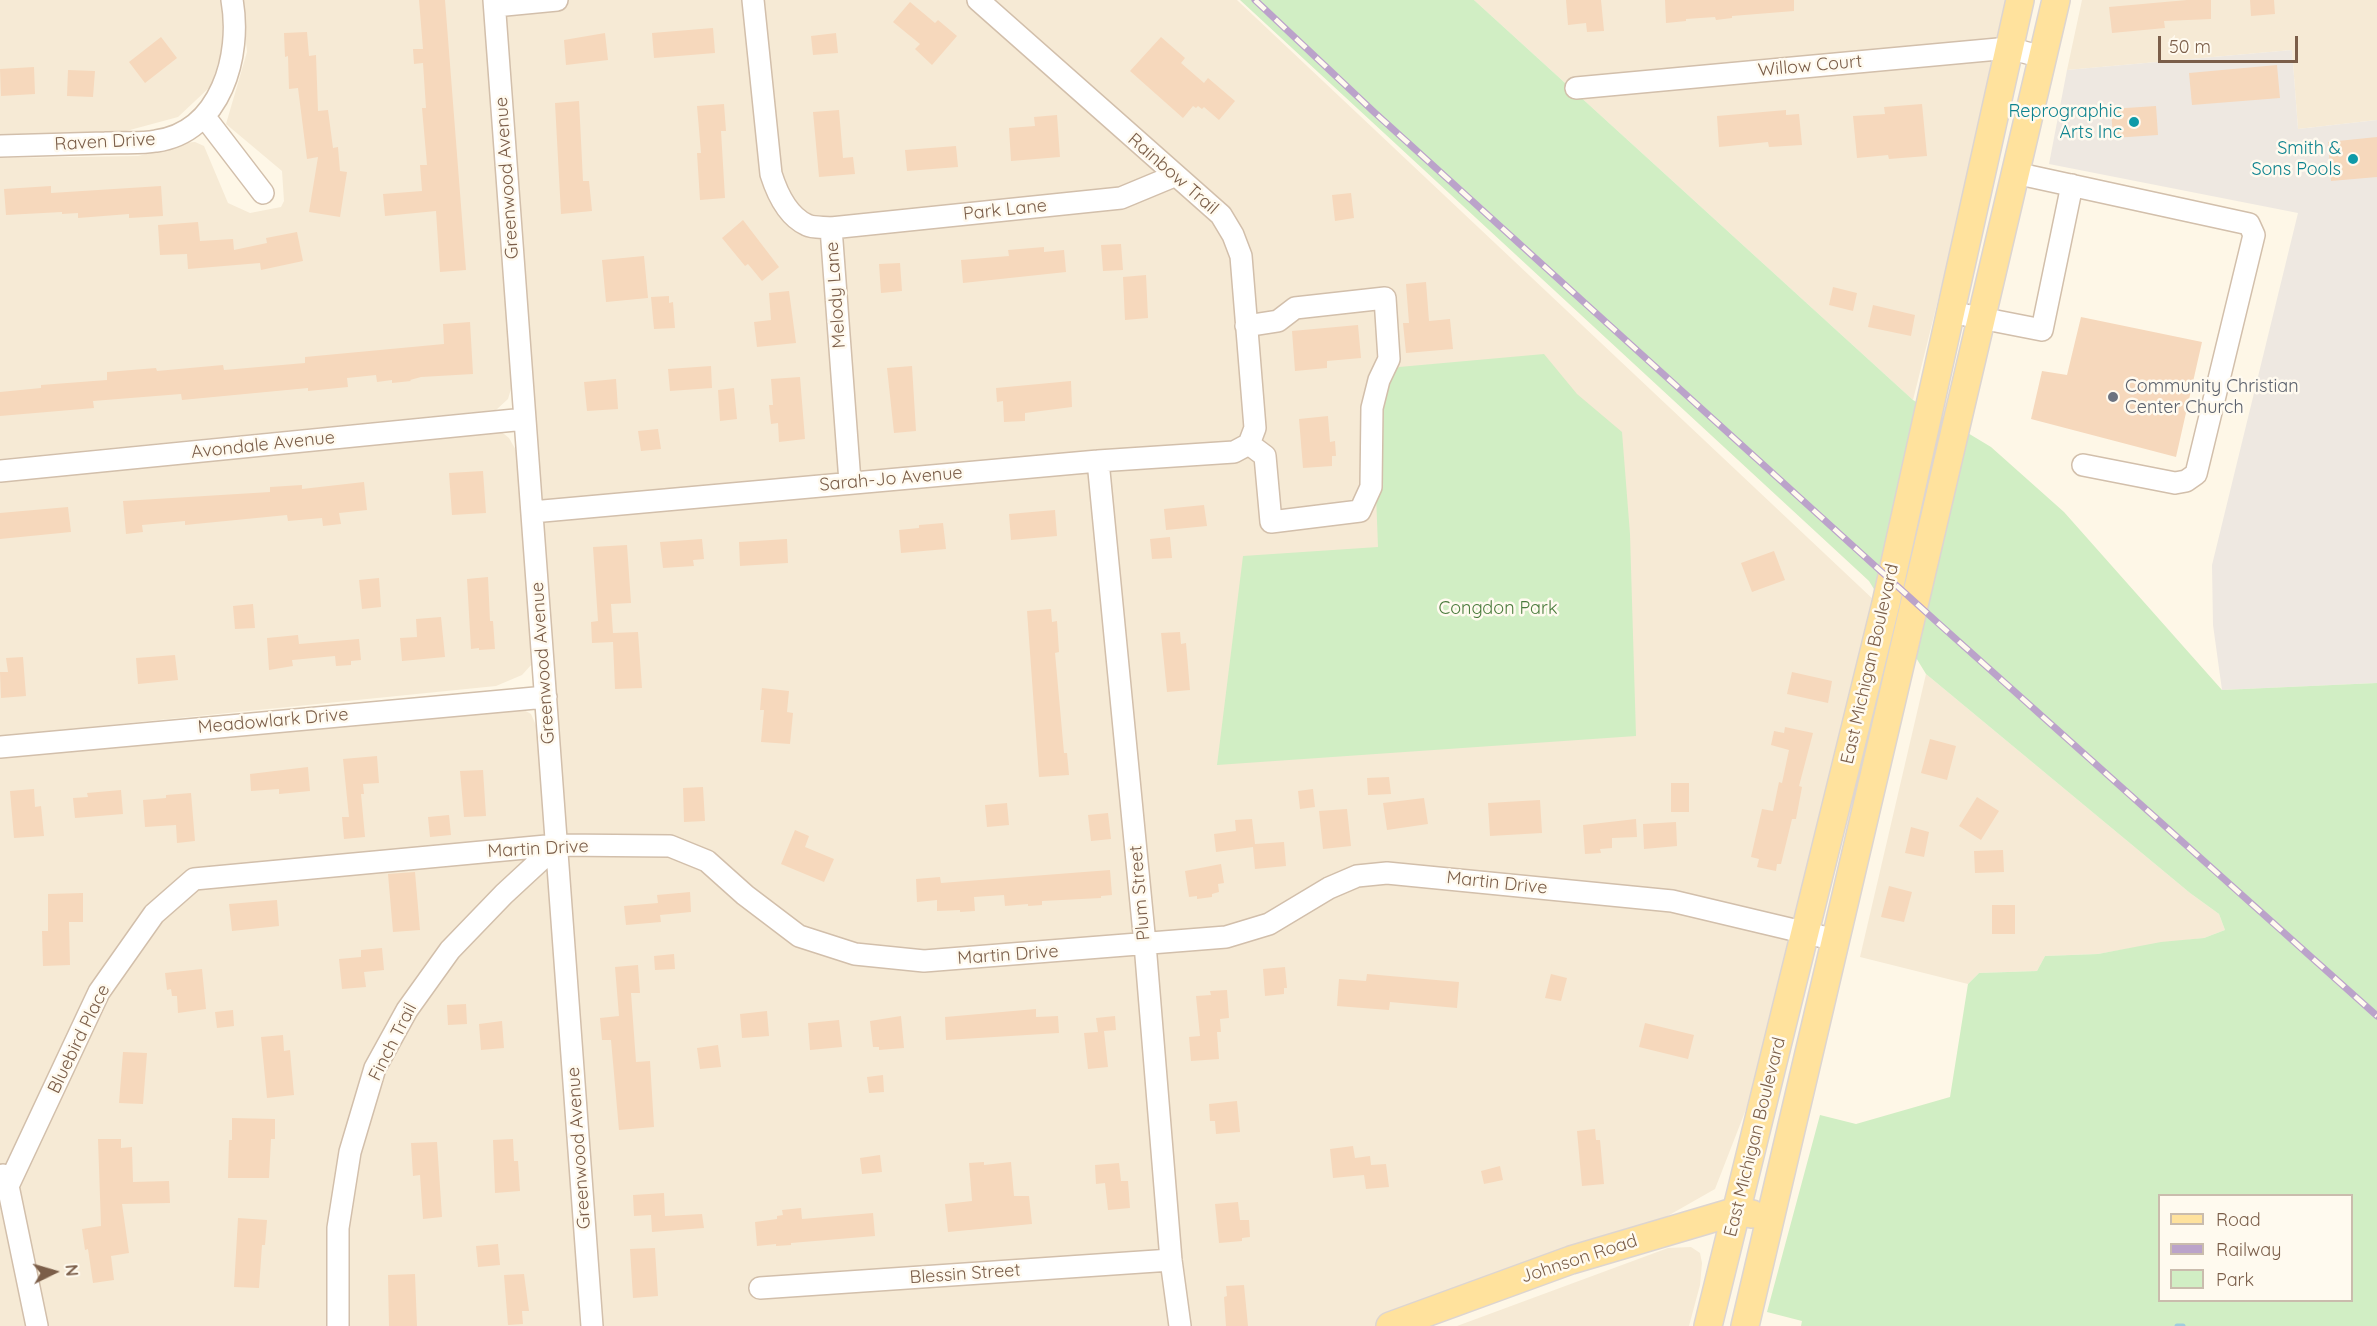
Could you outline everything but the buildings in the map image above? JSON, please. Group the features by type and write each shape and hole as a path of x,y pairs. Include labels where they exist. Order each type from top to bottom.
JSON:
{"main road":[{"name":"East Michigan Boulevard","path":"1708,1326 1886,603 2020,0"},
{"name":"East Michigan Boulevard","path":"1745,1326 2056,0"},
{"name":"Johnson Road","path":"1390,1326 1571,1260 1737,1211 1771,1218"}],"street":[{"path":"231,0 234,15 233,52 228,74 218,98 204,116 263,193"},
{"path":"494,3 557,0"},
{"name":"Melody Lane","path":"753,0 771,174 779,197 792,213 807,225 831,228 850,482"},
{"name":"Rainbow Trail","path":"978,0 1174,176 1221,215 1233,235 1241,256 1255,428 1249,444"},
{"name":"Greenwood Avenue","path":"494,3 592,1326"},
{"name":"Willow Court","path":"1576,88 2009,48 2042,57"},
{"name":"Raven Drive","path":"0,146 157,141 183,132 204,116"},
{"path":"2015,172 2249,224 2254,235 2196,474 2186,481 2175,483 2083,465"},
{"name":"Park Lane","path":"831,228 1121,198 1174,176"},
{"path":"1950,312 2042,330 2072,185"},
{"path":"1246,326 1278,321 1295,308 1385,298 1389,359 1379,380 1372,408 1371,487 1360,511 1271,522 1265,456 1249,444"},
{"name":"Avondale Avenue","path":"0,471 525,419"},
{"name":"Sarah-Jo Avenue","path":"532,512 850,482 1234,452 1249,444"},
{"name":"Plum Street","path":"1098,461 1145,945 1171,1260 1180,1326"},
{"name":"Meadowlark Drive","path":"0,747 546,696"},
{"name":"Martin Drive","path":"194,879 556,845 670,846 707,861 745,895 800,936 855,954 924,961 1226,937 1269,924 1329,888 1357,876 1387,873 1672,901 1836,939"},
{"name":"Finch Trail","path":"338,1326 338,1228 350,1152 375,1068 407,1010 450,950 556,845"},
{"name":"Bluebird Place","path":"4,1178 99,992 154,914 194,879"},
{"path":"4,1178 37,1326"},
{"name":"Blessin Street","path":"760,1288 1171,1260"}],"shaded area":[{"path":"0,0 223,0 222,50 211,86 178,117 104,137 0,137"},
{"path":"242,0 486,0 513,382 508,399 496,410 0,459 0,158 138,156 168,149 181,143 195,142 204,146 228,203 250,213 281,207 284,201 282,171 226,124 247,52"},
{"path":"504,0 1237,0 1876,602 1764,1063 1715,1189 1650,1226 1388,1326 602,1326"},
{"path":"1474,0 2013,0 1913,400"},
{"path":"2082,0 2377,0 2377,120 2298,129 2292,50 2067,70"},
{"path":"2292,50 2298,129 2377,120 2377,683 2222,690 2213,625 2212,565 2298,213 2049,164 2067,70"},
{"path":"499,430 509,438 517,452 532,664 522,675 496,686 0,736 0,477"},
{"path":"1926,674 2190,893 2219,914 2225,930 2204,938 2098,954 2045,956 2037,971 1979,973 1968,984 1860,957"},
{"path":"517,706 531,714 538,730 582,1326 0,1326 0,756"},
{"path":"1691,1247 1700,1253 1702,1263 1700,1285 1689,1326 1457,1326 1668,1248"}],"green space":[{"path":"1240,0 1474,0 1913,400 1991,447 2064,512 2222,690 2377,683 2377,1326 1801,1326 1802,1321 1767,1312 1820,1115 1856,1124 1950,1097 1968,984 1979,973 2037,971 2045,956 2098,954 2161,942 2204,938 2225,930 2219,914 2190,893 1926,674 1869,581"},
{"name":"Congdon Park","path":"1544,354 1577,394 1622,432 1630,534 1636,736 1217,765 1243,556 1378,547 1372,389 1399,367"}],"waterway":[{"path":"2177,1326 2183,1326"}],"railway":[{"path":"1255,0 1374,112 1938,623 2377,1016"}],"place":[{"name":"Reprographic Arts Inc","path":"2134,122"},
{"name":"Smith & Sons Pools","path":"2353,159"},
{"name":"Community Christian Center Church","path":"2113,397"}]}
